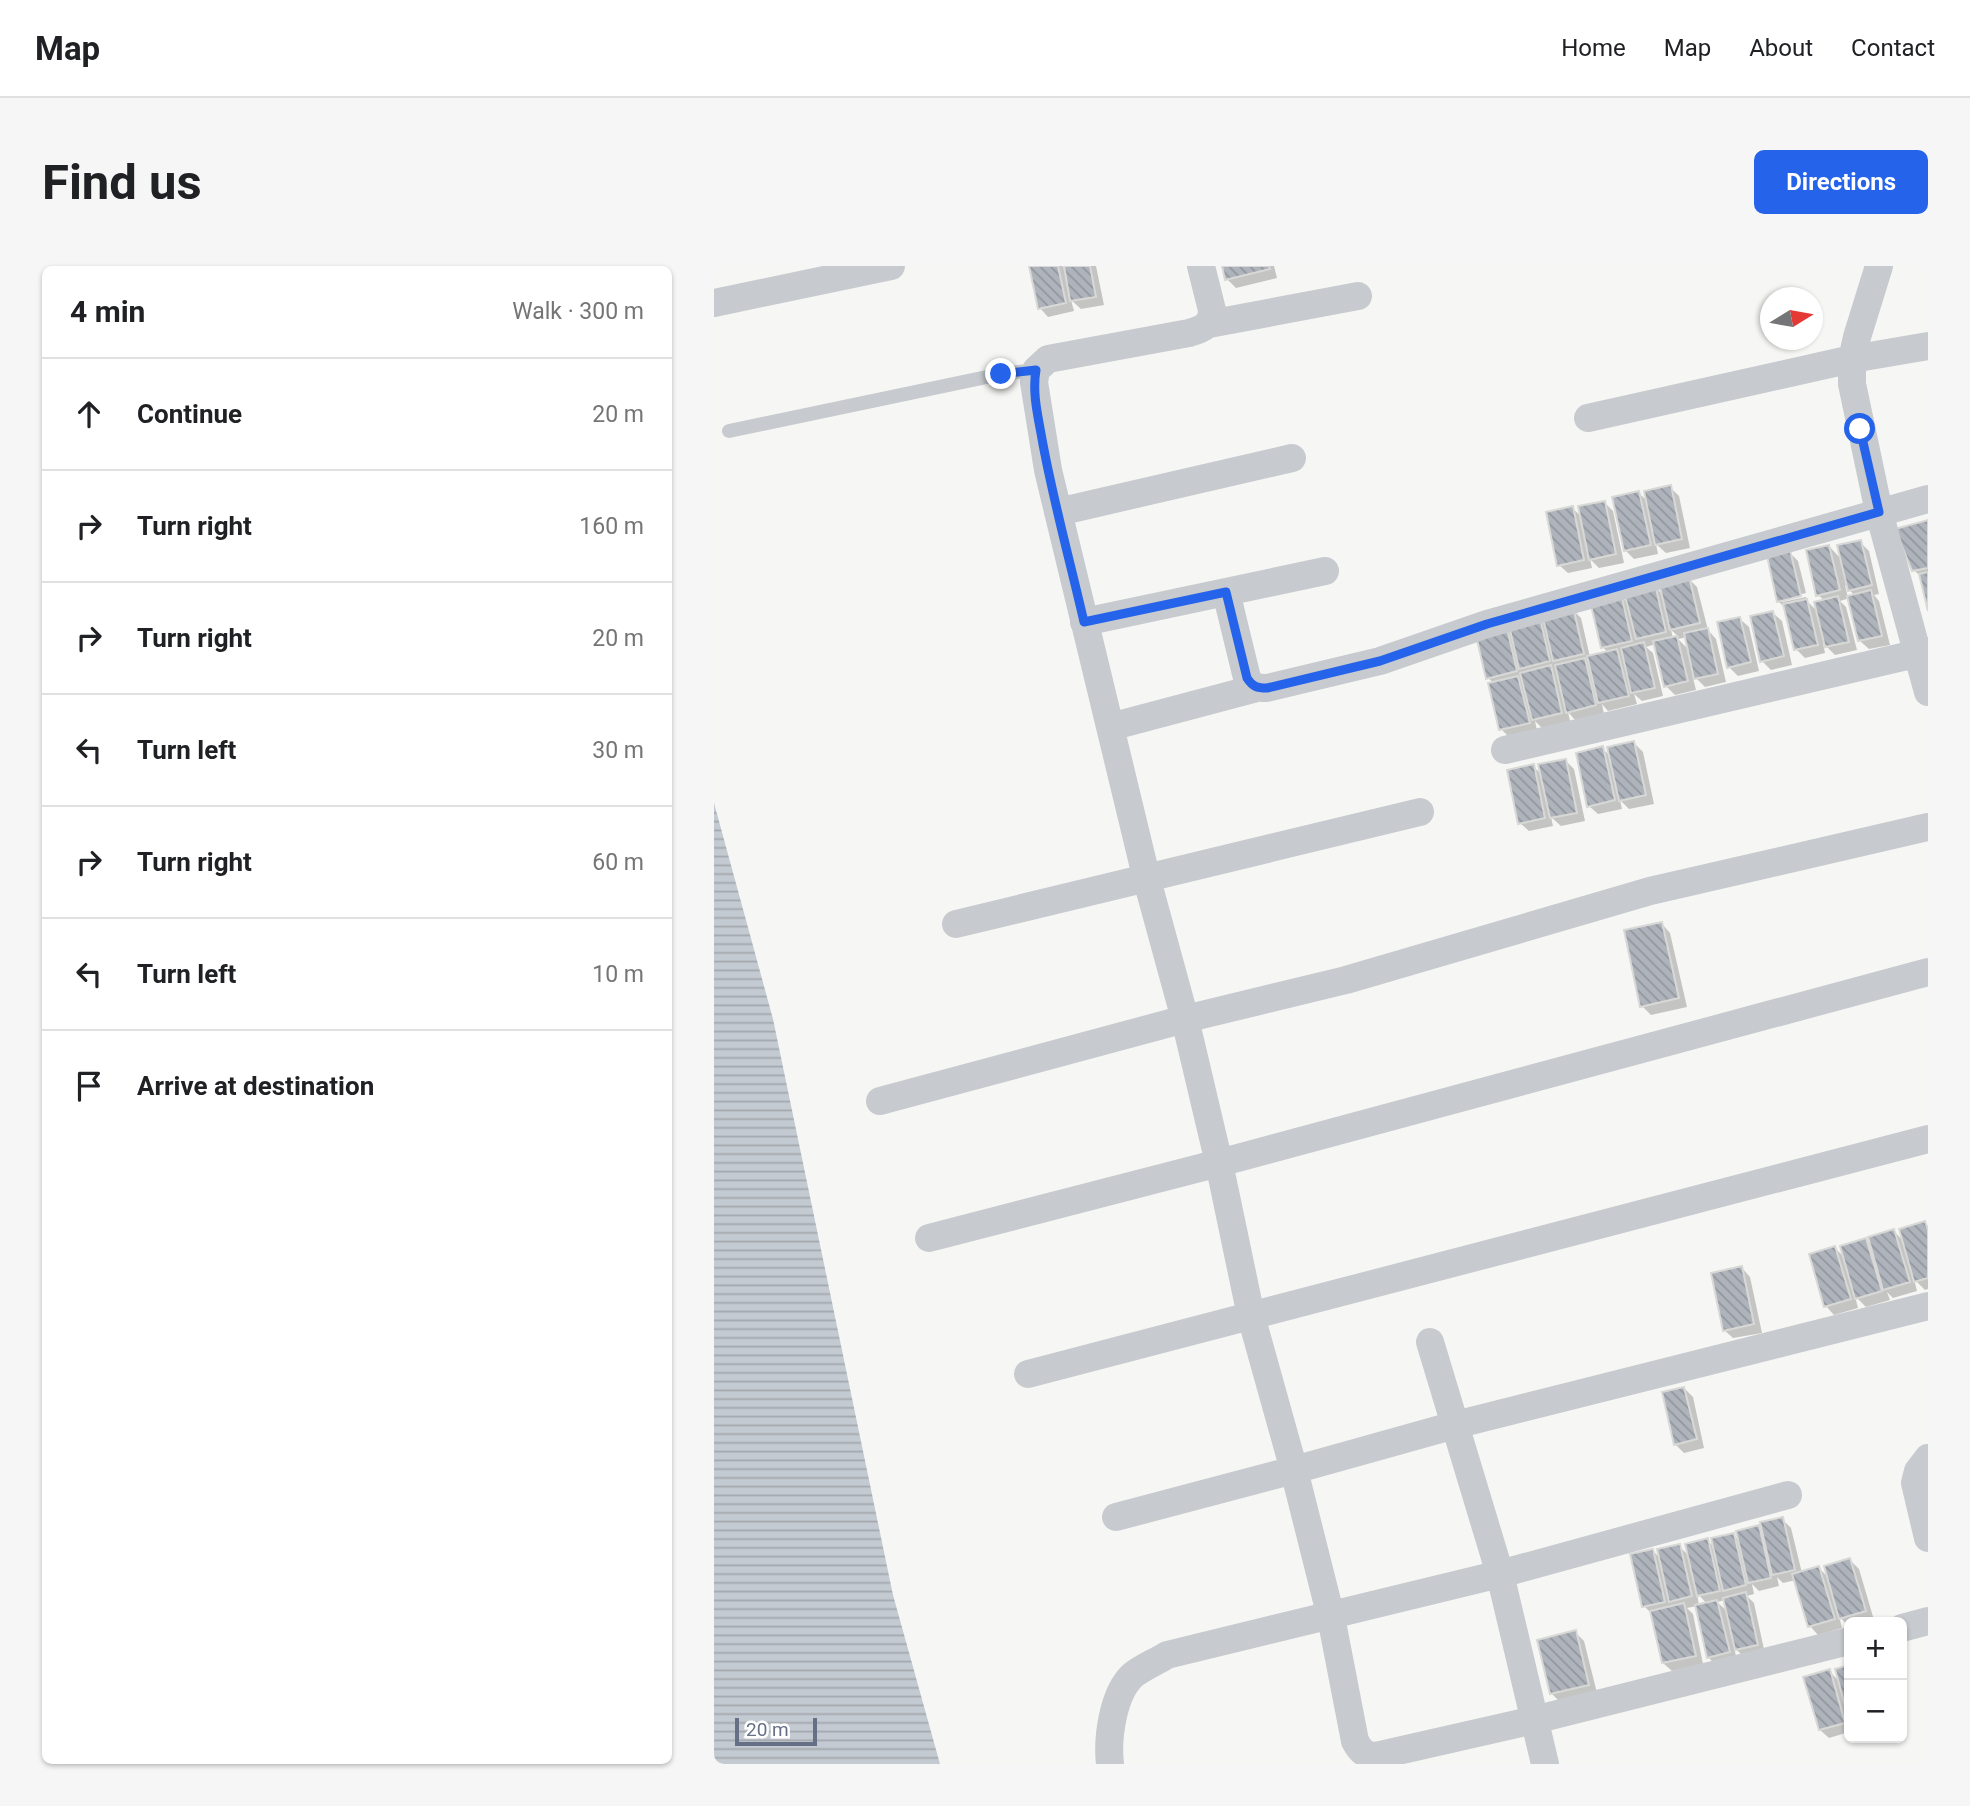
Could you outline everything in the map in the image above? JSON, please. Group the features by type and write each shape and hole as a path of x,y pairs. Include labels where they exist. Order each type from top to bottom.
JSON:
{"street":[{"path":"714,303 891,266"},
{"path":"1201,266 1213,310 1209,324"},
{"path":"1879,266 1857,337 1852,359 1852,384 1879,512 1923,652 1928,692"},
{"path":"1358,296 1209,324 1189,333 1048,359 1036,370 1034,382 1058,512 1147,880 1185,1019 1251,1316 1331,1617 1355,1741 1361,1751 1377,1756 1534,1720 1844,1642"},
{"path":"1588,418 1852,359 1928,346"},
{"path":"1058,512 1292,458"},
{"path":"1110,727 1257,688 1267,688 1380,661 1487,624 1928,499"},
{"path":"1084,622 1325,571"},
{"path":"1226,592 1247,678 1251,685 1257,688"},
{"path":"1505,750 1923,652"},
{"path":"956,924 1420,812"},
{"path":"880,1101 1185,1019 1346,980 1650,891 1928,827"},
{"path":"929,1238 1219,1163 1928,972"},
{"path":"1028,1374 1928,1139"},
{"path":"1116,1517 1294,1471 1455,1425 1928,1306"},
{"path":"1430,1342 1500,1574 1545,1764"},
{"path":"1928,1458 1918,1471 1915,1483 1928,1538"},
{"path":"1110,1764 1108,1752 1114,1707 1132,1676 1167,1655 1500,1574 1788,1495"},
{"path":"1907,1627 1928,1621"}],"lane":[{"path":"729,431 1001,374 1036,370"}],"shaded area":[{"path":"714,803 773,1019 893,1595 940,1764 714,1764"}],"building":[{"path":"1029,266 1058,266 1066,303 1038,309"},
{"path":"1064,266 1090,266 1096,297 1070,301"},
{"path":"1222,266 1269,266 1270,269 1225,280"},
{"path":"1671,485 1682,539 1655,545 1644,491"},
{"path":"1639,491 1651,545 1624,551 1612,497"},
{"path":"1605,501 1616,554 1589,560 1578,506"},
{"path":"1573,506 1584,560 1557,566 1546,512"},
{"path":"1928,520 1928,568 1912,571 1895,529"},
{"path":"1861,540 1872,585 1848,591 1837,545"},
{"path":"1829,545 1840,590 1816,596 1806,550"},
{"path":"1790,550 1801,596 1777,602 1767,556"},
{"path":"1928,572 1928,611 1919,574"},
{"path":"1689,576 1700,623 1670,630 1659,583"},
{"path":"1655,584 1666,632 1636,639 1624,592"},
{"path":"1871,590 1882,636 1858,641 1847,596"},
{"path":"1621,594 1632,641 1601,648 1590,601"},
{"path":"1838,596 1849,642 1825,647 1814,602"},
{"path":"1807,599 1818,645 1794,650 1783,604"},
{"path":"1573,607 1584,654 1553,661 1542,614"},
{"path":"1773,611 1784,656 1760,662 1750,616"},
{"path":"1539,614 1550,661 1519,669 1508,621"},
{"path":"1740,617 1751,662 1727,668 1717,622"},
{"path":"1506,624 1517,671 1486,679 1475,631"},
{"path":"1708,628 1718,674 1694,679 1684,633"},
{"path":"1677,636 1688,681 1664,687 1653,641"},
{"path":"1644,642 1655,688 1631,693 1621,648"},
{"path":"1617,649 1629,696 1598,703 1587,656"},
{"path":"1585,658 1596,705 1566,713 1555,665"},
{"path":"1551,665 1562,713 1532,720 1520,673"},
{"path":"1518,676 1530,723 1499,730 1488,683"},
{"path":"1634,741 1646,795 1619,801 1607,747"},
{"path":"1603,746 1615,800 1587,807 1576,753"},
{"path":"1566,759 1577,813 1550,818 1538,764"},
{"path":"1534,764 1545,818 1518,824 1507,770"},
{"path":"1662,922 1679,998 1640,1007 1624,930"},
{"path":"1925,1221 1928,1230 1928,1278 1914,1282 1899,1229"},
{"path":"1894,1229 1910,1282 1883,1290 1868,1237"},
{"path":"1866,1238 1882,1291 1855,1299 1840,1246"},
{"path":"1835,1246 1851,1299 1824,1307 1809,1254"},
{"path":"1742,1266 1754,1324 1723,1331 1711,1273"},
{"path":"1684,1387 1697,1439 1674,1445 1662,1392"},
{"path":"1783,1517 1795,1570 1772,1575 1760,1522"},
{"path":"1759,1525 1771,1578 1748,1583 1736,1531"},
{"path":"1734,1533 1746,1585 1723,1591 1711,1538"},
{"path":"1708,1538 1720,1591 1697,1596 1685,1544"},
{"path":"1680,1544 1692,1596 1669,1602 1657,1549"},
{"path":"1653,1549 1665,1602 1642,1607 1630,1554"},
{"path":"1850,1558 1866,1611 1839,1619 1824,1566"},
{"path":"1819,1566 1835,1619 1808,1627 1792,1574"},
{"path":"1746,1592 1758,1645 1735,1650 1723,1598"},
{"path":"1717,1600 1730,1652 1707,1658 1695,1605"},
{"path":"1684,1603 1696,1656 1662,1663 1650,1611"},
{"path":"1576,1630 1589,1685 1550,1694 1537,1640"},
{"path":"1844,1666 1844,1702 1835,1669"},
{"path":"1830,1669 1844,1723 1819,1730 1803,1677"}],"route":[{"path":"1001,374 1036,370 1036,404 1048,470 1084,622 1226,592 1247,678 1251,685 1257,688 1267,688 1380,661 1487,624 1879,512 1860,429"}]}
